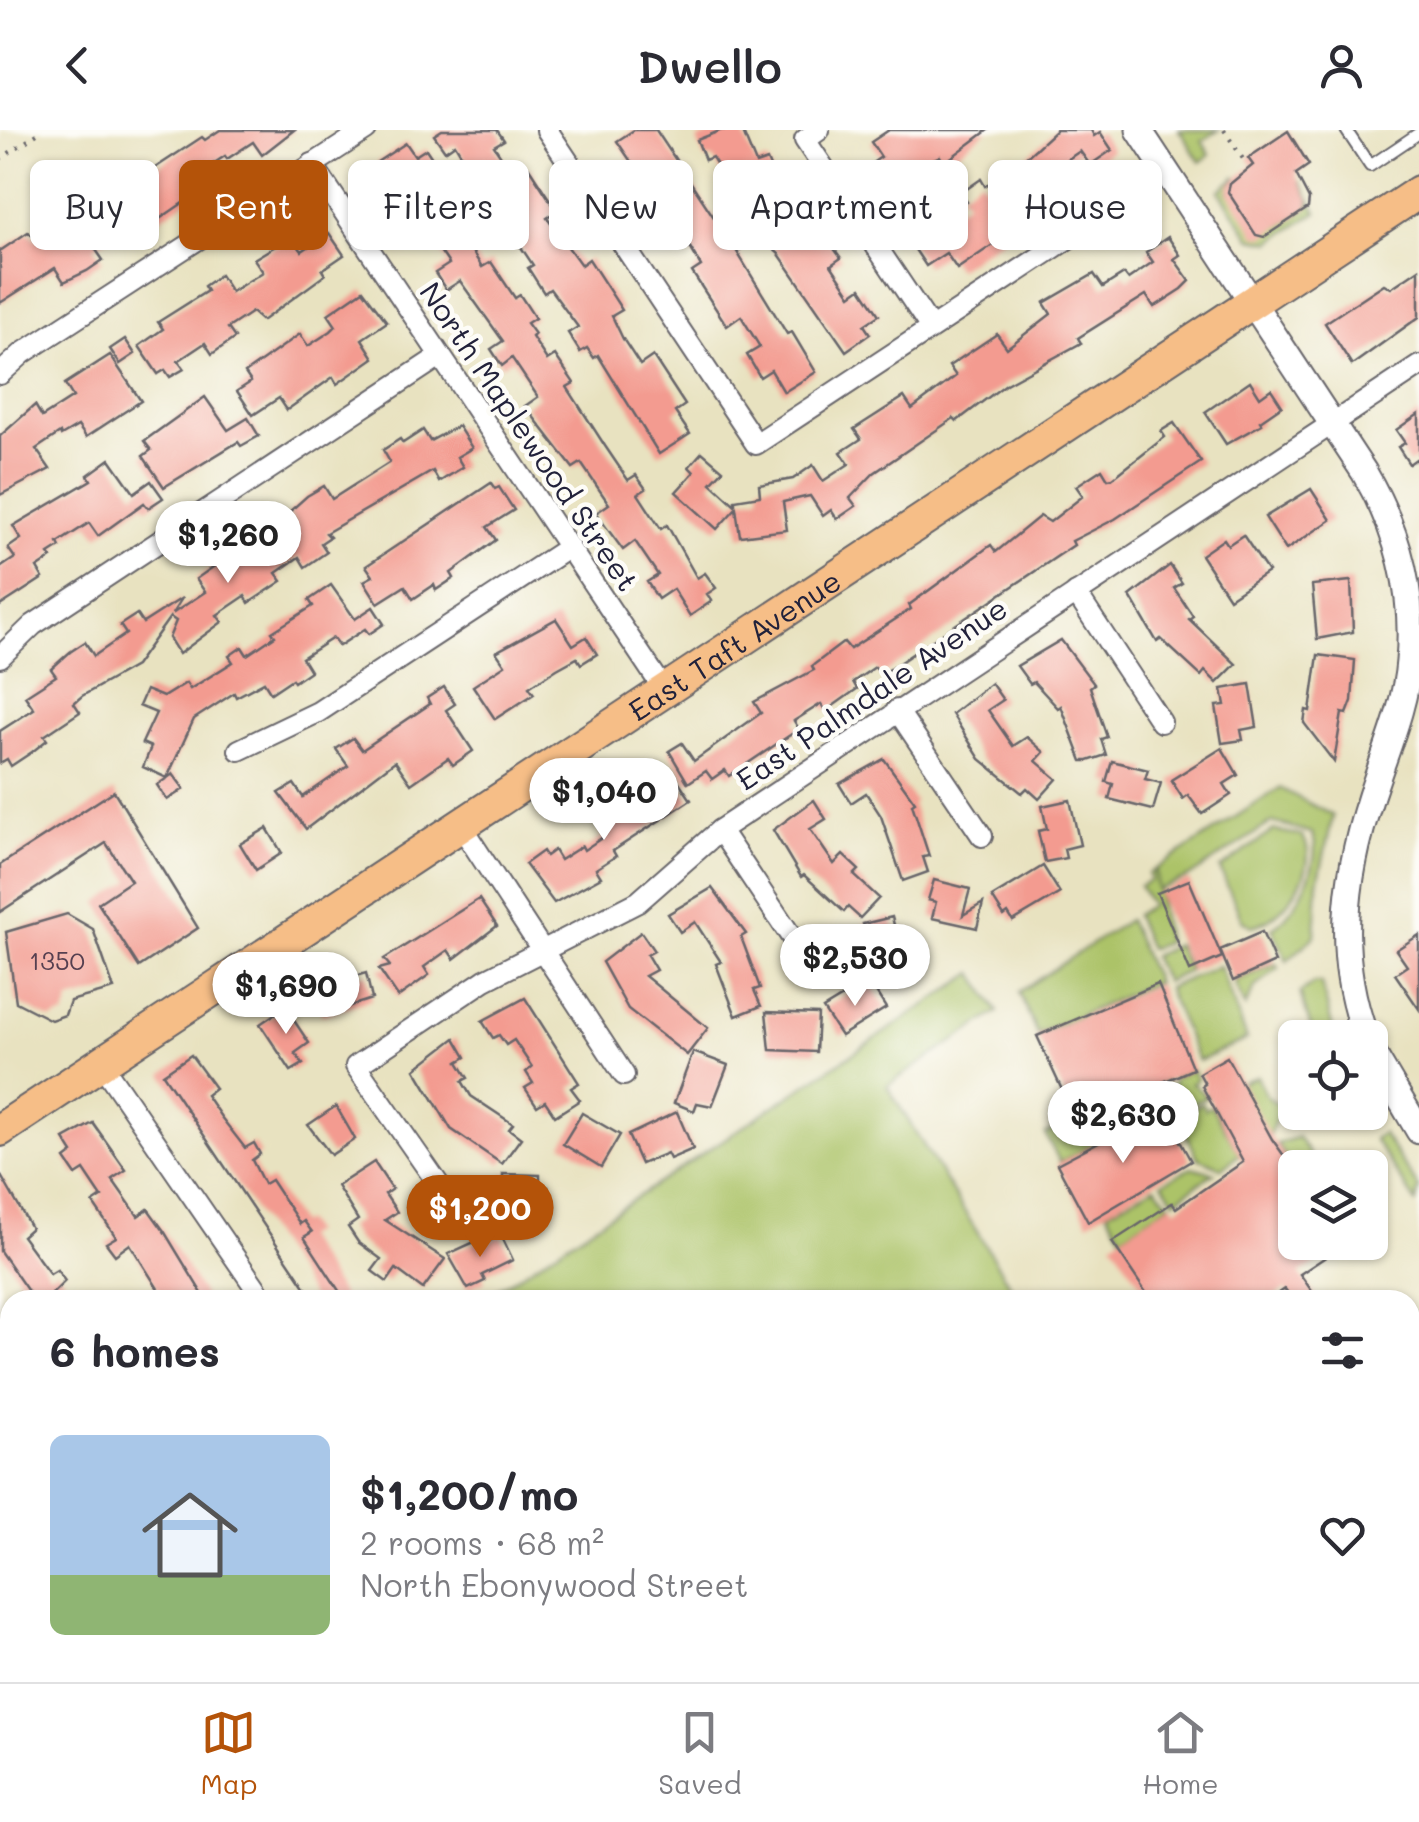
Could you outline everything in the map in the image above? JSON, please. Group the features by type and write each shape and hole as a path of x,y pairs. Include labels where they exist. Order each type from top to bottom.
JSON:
{"main road":[{"name":"East Taft Avenue","path":"0,1130 1419,192"}],"street":[{"path":"318,160 366,130"},
{"path":"547,130 756,444 1050,250"},
{"path":"1139,130 1334,422 1378,496 1397,540 1414,638 1399,709 1364,814 1346,891 1346,943 1362,1020"},
{"path":"812,135 932,328"},
{"name":"North Maplewood Street","path":"328,188 665,690"},
{"path":"0,374 23,353 180,250"},
{"path":"0,657 34,625 440,356"},
{"name":"East Palmdale Avenue","path":"448,1198 356,1066 485,980 545,954 638,902 720,830 1419,366"},
{"path":"239,750 318,712 569,547"},
{"path":"1076,594 1161,722"},
{"path":"897,710 982,836"},
{"path":"461,826 624,1075"},
{"path":"720,830 805,957"},
{"path":"101,1063 257,1290"},
{"path":"1388,1078 1419,1131"}],"lane":[{"path":"1346,130 1370,166 1419,133"}],"path":[{"path":"0,159 43,130"},
{"path":"1224,130 1246,162"}],"green space":[{"path":"1179,130 1219,130 1202,141 1210,155 1200,162"},
{"path":"1236,176 1228,192 1274,225 1280,226 1308,208 1309,199 1299,191 1301,183 1317,212 1271,242 1251,238 1219,191"},
{"path":"1280,788 1333,816 1318,882 1315,936 1287,961 1272,928 1290,911 1306,885 1314,857 1312,833 1272,822 1189,877 1157,890 1156,869"},
{"path":"1274,830 1302,836 1308,861 1297,890 1287,903 1264,922 1251,926 1242,920 1220,869"},
{"path":"1154,870 1166,943 1149,949 1135,915 1151,905 1139,886 1151,880 1148,874"},
{"path":"1128,920 1156,982 1037,1034 1019,992"},
{"path":"1176,945 1189,971 1165,982 1152,956"},
{"path":"1276,964 1278,968 1255,987 1245,1007 1234,982"},
{"path":"1219,966 1247,1039 1198,1061 1167,988"},
{"path":"974,973 998,1012 887,1086 1013,1290 497,1290"},
{"path":"1314,983 1321,983 1331,1020 1309,1020 1300,993"},
{"path":"1192,1070 1197,1079 1192,1083 1207,1097 1173,1111 1169,1103 1174,1078"},
{"path":"1257,1076 1266,1096 1278,1105 1268,1138 1241,1083"},
{"path":"1167,1080 1162,1110 1133,1126 1119,1101"},
{"path":"1202,1103 1205,1109 1211,1106 1240,1154 1222,1168 1198,1158 1178,1117"},
{"path":"1111,1105 1124,1128 1060,1162 1045,1134"},
{"path":"1382,1133 1419,1188 1416,1203 1388,1160 1388,1150 1381,1150 1374,1139"},
{"path":"1298,1137 1307,1150 1281,1150 1277,1144"},
{"path":"1192,1167 1214,1173 1175,1200 1162,1183"},
{"path":"1155,1186 1170,1204 1122,1236 1107,1212"}],"building":[{"path":"220,130 294,130 262,155 253,142 227,159 225,156 219,160 179,160 179,206 159,219 159,165 202,137 205,140"},
{"path":"442,130 497,130 504,140 494,146 503,160 465,160 455,144 445,151 434,135"},
{"path":"634,130 656,130 676,160 630,160 617,141"},
{"path":"722,130 742,130 754,160 712,157 705,160 697,140"},
{"path":"889,130 988,130 948,160 940,156 931,160 877,160 881,157 871,142"},
{"path":"1056,130 1091,130 1094,136 1100,132 1112,150 1097,160 1086,160 1080,151 1067,160 1023,160"},
{"path":"1288,131 1309,165 1296,174 1309,199 1308,208 1264,237 1256,235 1228,192 1230,184 1253,165 1248,158"},
{"path":"406,143 415,156 426,149 433,160 380,160"},
{"path":"529,168 549,199 549,250 570,250 581,265 589,259 622,310 612,316 623,339 640,365 653,356 685,405 675,412 690,434 659,454 598,355 594,358 587,348 580,352 568,333 578,327 550,289 544,293 528,268 533,265 523,250 529,250"},
{"path":"981,179 985,186 988,184 988,248 957,269 946,253 926,266 915,250 968,250 968,188"},
{"path":"693,186 713,216 713,250 740,250 737,252 787,334 792,332 816,372 784,392 771,370 760,377 747,355 760,347 741,316 727,326 692,272 701,266 692,250"},
{"path":"28,232 30,250 96,250 103,260 64,282 55,268 0,303 0,251"},
{"path":"328,234 344,255 322,270 325,275 262,321 252,312 228,328 235,338 212,354 205,343 178,361 184,369 170,377 165,370 158,374 139,346 163,329 158,322 207,291 204,286 220,275 231,292 263,272 254,259 269,250 328,250"},
{"path":"1168,237 1180,255 1174,259 1190,281 1182,289 1154,307 1146,295 1078,338 1081,343 1006,384 957,421 954,418 874,473 850,498 856,506 837,519 831,510 823,516 810,496 783,502 787,530 740,536 736,508 717,529 676,492 694,472 689,467 702,452 723,470 711,483 735,505 735,500 760,496 759,485 793,479 813,465 823,481 849,464 841,452 861,439 854,429 904,397 912,409 956,376 949,366 997,334 1007,348 1051,314 1044,303 1094,274 1103,287 1124,274 1128,279 1153,262 1146,252 1162,250 1162,241"},
{"path":"439,250 471,250 482,267 491,262 515,298 520,295 535,318 527,323 535,334 532,337 547,360 555,355 574,383 567,387 628,480 636,475 646,489 638,494 661,529 667,525 697,578 705,573 716,588 707,594 712,601 690,616 673,589 658,599 647,582 658,575 635,541 623,550 596,513 609,504 581,463 573,468 525,406 538,397 512,358 502,366 491,349 503,341 460,281 446,290 435,273 449,264"},
{"path":"775,250 835,250 841,258 831,265 851,295 861,288 879,315 864,325 870,334 846,351"},
{"path":"1419,269 1419,317 1352,365 1325,323 1384,284 1391,288"},
{"path":"363,290 387,322 362,339 374,358 337,384 333,377 287,410 279,398 253,415 237,391 251,382 245,373 300,334 308,346 331,331 336,326 328,314"},
{"path":"125,339 135,354 120,364 110,349"},
{"path":"110,355 141,401 86,437 78,426 36,449 50,469 0,495 0,436 35,405 42,417 73,397 65,384"},
{"path":"1250,381 1260,397 1271,389 1282,406 1260,421 1262,424 1226,444 1205,412"},
{"path":"205,397 228,430 248,418 259,436 241,446 238,442 164,487 143,456 151,450 144,441"},
{"path":"1419,414 1419,464 1416,459 1409,464 1398,447 1405,443 1396,430"},
{"path":"1174,423 1201,462 1115,519 1072,541 1074,545 881,675 875,667 853,682 857,689 826,711 821,704 794,721 799,729 729,776 725,770 712,779 706,771 688,783 669,751 682,743 694,761 761,713 754,702 814,670 812,666 844,642 850,649 911,609 909,605 991,545 996,552 1040,516 1050,522 1083,496 1076,486 1102,469 1108,479 1113,478 1165,437 1161,431"},
{"path":"458,426 472,448 457,457 463,467 439,482 433,471 326,533 330,537 321,543 327,552 305,567 299,557 276,573 282,581 249,603 245,596 217,615 222,622 179,654 169,638 176,621 170,617 135,666 82,696 74,703 80,712 44,736 47,740 32,752 11,766 7,759 0,763 0,731 34,709 25,696 56,676 51,669 70,652 85,642 94,656 126,634 120,625 137,614 143,623 182,598 172,614 205,592 196,579 216,565 211,558 229,547 234,555 260,538 266,547 297,526 288,513 307,496 324,486 332,499 390,462 383,450 400,439 403,443 423,430 430,441"},
{"path":"110,459 134,493 151,481 163,498 148,508 144,503 98,536 89,523 58,543 60,547 49,554 52,558 37,568 43,578 0,606 0,568 15,558 8,548 21,539 13,526 91,480 88,475"},
{"path":"491,483 495,489 499,487 514,510 487,527 496,540 451,573 454,578 436,590 434,585 413,599 405,586 378,603 364,581 373,576 366,566"},
{"path":"1311,489 1331,520 1286,550 1265,517"},
{"path":"1243,535 1268,572 1229,598 1201,555 1224,539 1228,545"},
{"path":"1170,565 1182,583 1174,588 1193,616 1189,619 1236,664 1217,683 1205,671 1201,676 1161,639 1157,642 1130,596"},
{"path":"1351,581 1353,632 1317,639 1312,585"},
{"path":"331,585 355,619 373,607 384,624 369,634 365,629 339,646 333,638 302,658 310,671 294,682 292,679 271,693 264,682 236,697 234,693 194,719 167,778 143,767 151,747 142,743 156,713 139,706 146,690 163,697 186,683 190,689 233,662 229,656 242,647 247,655 275,636 272,632 313,606 309,600"},
{"path":"556,619 573,645 586,637 597,654 581,664 577,658 557,669 529,687 534,694 495,719 473,686 505,665 496,652"},
{"path":"1061,640 1094,684 1090,687 1107,737 1101,739 1106,755 1088,761 1082,761 1061,706 1058,708 1034,682 1030,684 1017,666"},
{"path":"1318,655 1355,660 1352,701 1347,714 1342,713 1334,762 1304,723 1306,710 1310,711"},
{"path":"991,683 1003,700 988,710 1013,746 1027,737 1044,752 1036,761 1057,779 1039,799 1027,788 1022,793 980,759 952,714"},
{"path":"1250,684 1257,727 1241,730 1243,740 1222,743 1216,706 1225,705 1222,689"},
{"path":"444,687 455,704 446,710 473,751 453,765 448,758 411,784 395,761 306,829 279,793 294,784 303,797 348,766 336,749 353,738 362,750 430,704 427,698"},
{"path":"1222,748 1238,775 1224,784 1231,795 1202,814 1188,795 1183,799 1171,780"},
{"path":"884,759 915,802 912,804 929,856 923,857 928,872 903,881 881,816 866,793 851,803 839,784"},
{"path":"1112,761 1148,770 1145,779 1161,783 1153,810 1109,799 1113,784 1106,782"},
{"path":"173,774 184,789 167,800 157,785"},
{"path":"677,779 691,800 613,851 616,856 596,869 601,877 554,903 525,864 543,851 546,856 554,850 560,860 582,846 584,850 603,837 599,815 622,811"},
{"path":"114,791 198,928 139,967 98,903 131,881 106,843 0,912 0,865"},
{"path":"814,800 826,819 810,829 834,864 843,855 859,870 854,875 879,898 860,918 848,907 844,912 804,875 801,877 773,830"},
{"path":"1070,800 1080,845 1064,849 1066,858 1045,862 1038,831 1047,829 1042,806"},
{"path":"267,828 282,853 256,870 240,844"},
{"path":"1043,866 1060,893 1013,921 1008,913 1004,916 992,897"},
{"path":"934,880 970,889 963,915 983,903 977,928 932,918 936,902 928,900"},
{"path":"1189,880 1222,957 1190,971 1157,893"},
{"path":"712,888 746,934 741,937 760,988 754,990 761,1006 736,1016 716,964 721,962 695,922 680,932 668,914"},
{"path":"479,899 497,926 454,959 448,950 424,967 429,975 398,997 379,969 390,966 384,959"},
{"path":"67,914 93,929 114,989 70,1001 65,1015 51,1020 16,1002 6,932"},
{"path":"892,917 903,961 886,965 888,974 868,979 860,942 867,940 863,924"},
{"path":"641,932 654,951 647,955 656,970 645,976 708,1028 687,1055 628,1009 602,962"},
{"path":"1262,932 1275,962 1233,981 1220,950"},
{"path":"1419,935 1419,1009 1395,974 1407,966 1396,950"},
{"path":"366,973 372,999 322,1015 313,988"},
{"path":"869,981 886,1008 841,1036 823,1009"},
{"path":"1158,984 1193,1069 1076,1120 1037,1036"},
{"path":"525,998 579,1083 571,1088 580,1100 555,1116 545,1101 537,1106 525,1088 533,1083 526,1072 532,1067 514,1040 506,1045 499,1035 493,1038 482,1021"},
{"path":"285,1007 309,1043 295,1053 303,1064 291,1071 260,1024"},
{"path":"766,1012 818,1014 816,1052 770,1050"},
{"path":"455,1038 466,1057 458,1062 468,1078 462,1081 471,1096 513,1124 509,1129 521,1138 502,1164 451,1129 415,1069"},
{"path":"693,1052 728,1065 712,1106 697,1103 694,1111 674,1103"},
{"path":"191,1055 215,1088 206,1095 245,1148 254,1143 260,1154 252,1160 264,1184 271,1180 300,1224 304,1221 312,1232 304,1237 338,1290 307,1290 163,1074"},
{"path":"1227,1057 1280,1150 1278,1260 1321,1260 1300,1274 1311,1290 1144,1290 1112,1242 1172,1203 1176,1208 1243,1162 1202,1086 1205,1084 1199,1073"},
{"path":"336,1106 355,1139 331,1155 308,1125"},
{"path":"677,1112 693,1149 670,1159 667,1153 641,1164 628,1135"},
{"path":"582,1113 620,1135 601,1167 563,1144"},
{"path":"1166,1116 1191,1161 1088,1222 1057,1164 1127,1127 1131,1135"},
{"path":"93,1123 126,1170 112,1179 138,1216 148,1209 200,1290 159,1290 130,1244 115,1255 106,1243 116,1237 93,1203 102,1197 84,1170 76,1175 65,1159 73,1153 64,1139"},
{"path":"374,1162 392,1189 385,1194 397,1212 385,1220 445,1259 423,1289 396,1269 387,1282 372,1271 381,1259 358,1242 348,1227 358,1220 337,1186"},
{"path":"0,1174 31,1228 22,1236 50,1274 57,1270 65,1281 56,1290 27,1290 0,1251"},
{"path":"503,1174 540,1175 540,1187 548,1187 547,1215 538,1215 537,1230 509,1230 510,1206 502,1206"},
{"path":"501,1235 513,1260 482,1275 485,1281 468,1289 448,1254 483,1238 485,1243"}]}
